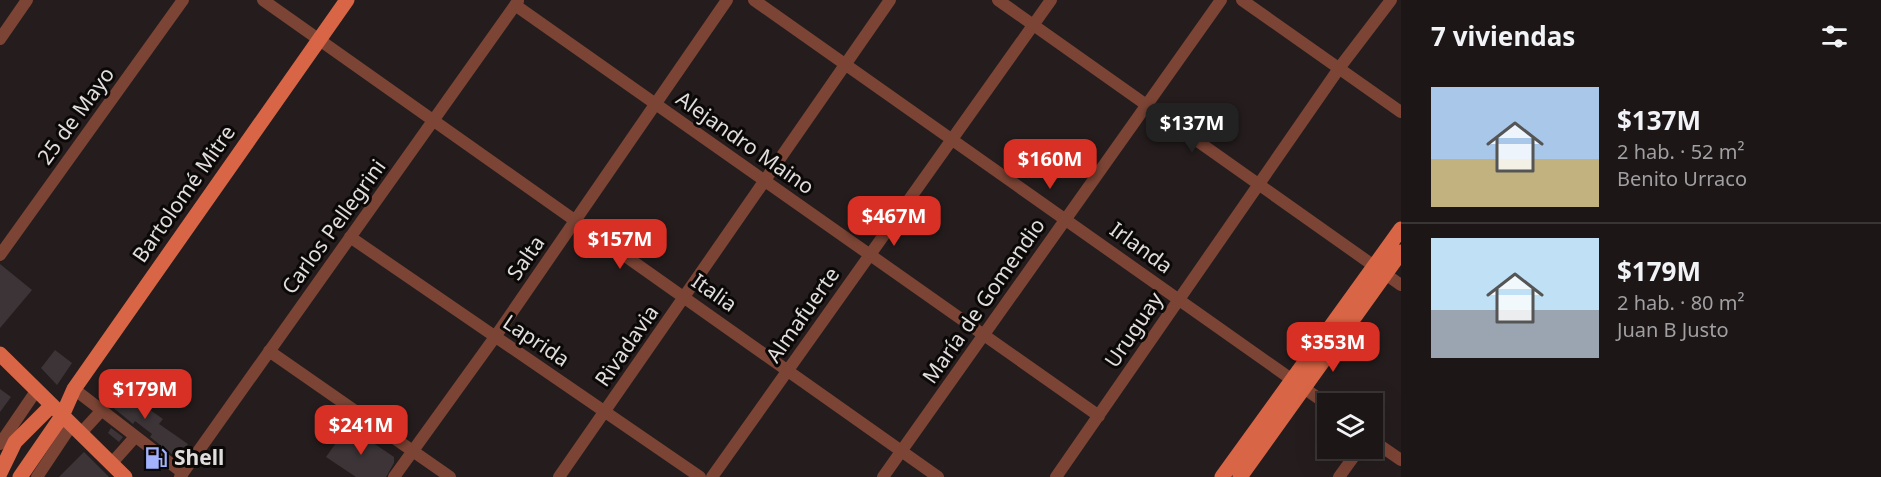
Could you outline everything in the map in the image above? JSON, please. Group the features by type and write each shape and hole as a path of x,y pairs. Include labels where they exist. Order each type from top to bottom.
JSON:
{"main road":[{"name":"Bartolomé Mitre","path":"66,421 74,389 347,0"},
{"path":"1222,477 1298,382 1380,270 1401,229"},
{"path":"1380,270 1401,252"},
{"path":"0,354 125,477"},
{"path":"1240,477 1298,382"},
{"path":"0,473 15,442 66,421"},
{"path":"20,477 66,421"}],"street":[{"path":"0,39 26,0"},
{"name":"25 de Mayo","path":"0,255 183,0"},
{"name":"Italia","path":"263,0 938,477"},
{"name":"Salta","path":"394,477 495,336 728,0"},
{"name":"Irlanda","path":"754,0 1317,397"},
{"name":"Rivadavia","path":"559,477 890,0"},
{"path":"998,0 1401,285"},
{"name":"Almafuerte","path":"712,477 1051,0"},
{"name":"María de Gomendio","path":"883,477 1221,0"},
{"path":"1242,0 1401,112"},
{"name":"Uruguay","path":"1056,477 1340,67 1390,0"},
{"name":"Alejandro Maino","path":"517,3 656,104 1099,416"},
{"name":"Carlos Pellegrini","path":"181,475 517,3"},
{"name":"Laprida","path":"350,237 700,477"},
{"path":"269,351 450,477"},
{"path":"74,389 181,475"},
{"path":"0,444 36,391"},
{"path":"37,477 66,421 102,410"},
{"path":"111,464 135,437"},
{"path":"1383,448 1401,460"},
{"path":"1339,477 1352,459"}],"building":[{"path":"0,264 32,290 0,328"},
{"path":"55,350 72,363 57,385 41,368"},
{"path":"113,384 163,419 159,424 188,444 177,458 150,437 152,434 135,421 133,424 103,399"},
{"path":"0,389 11,397 0,412"},
{"path":"348,426 394,457 394,463 386,477 356,477 326,457"},
{"path":"111,428 123,437 119,442 108,433"},
{"path":"84,452 109,477 59,477"}],"place":[{"name":"Shell","path":"156,458"}]}
